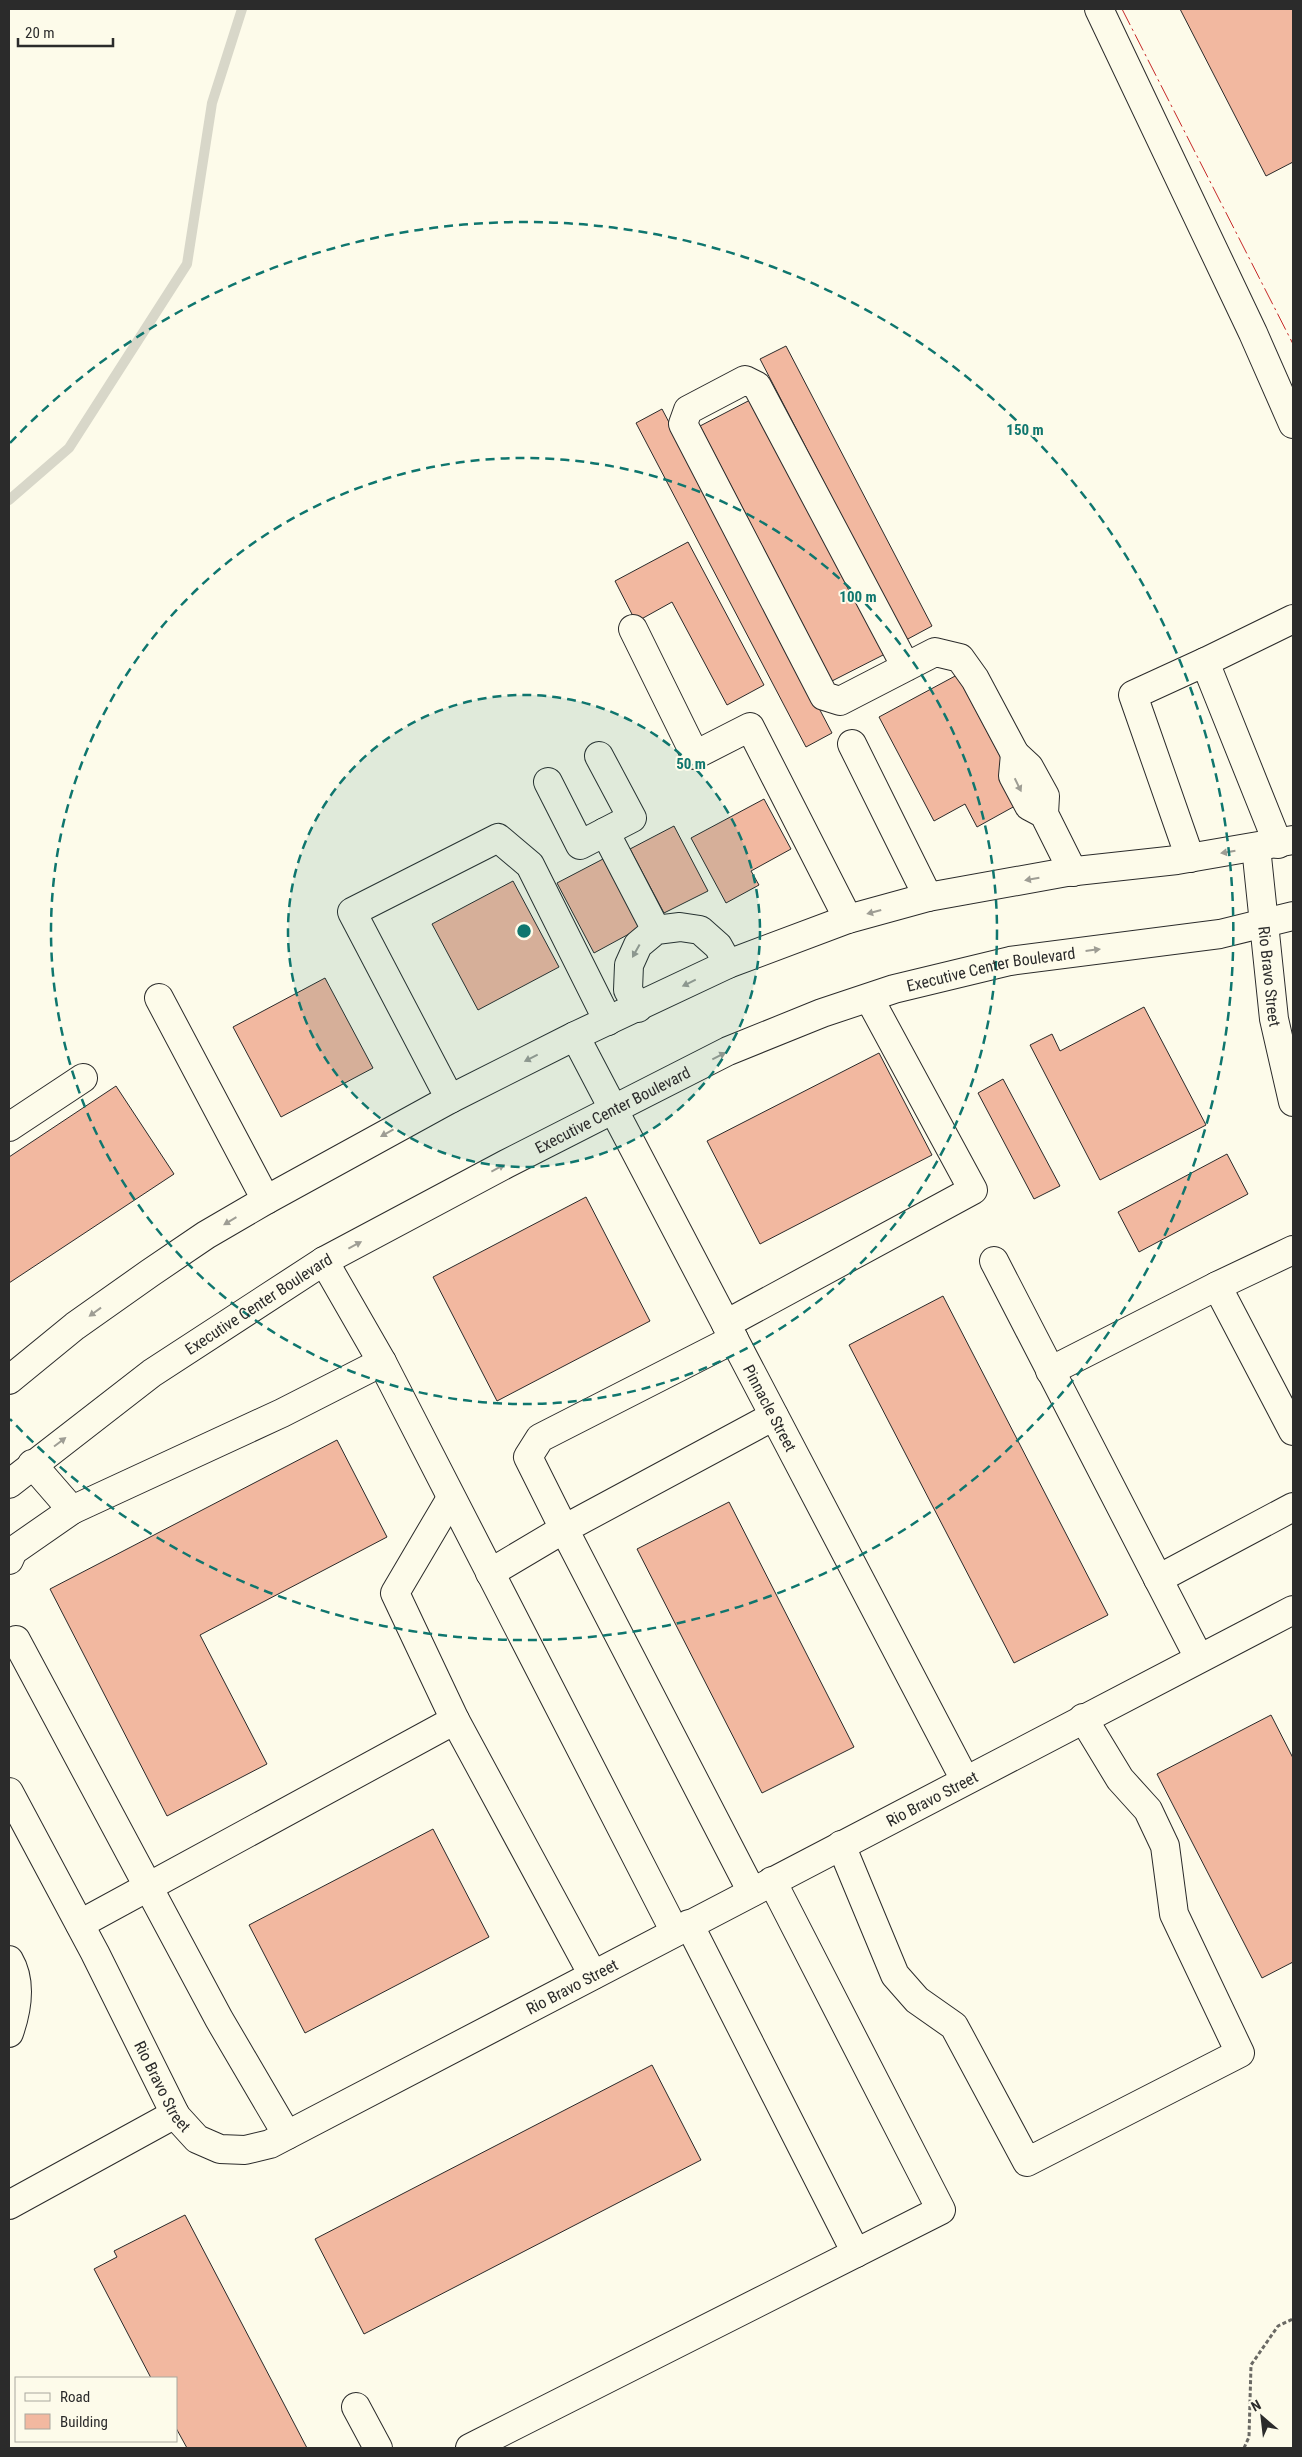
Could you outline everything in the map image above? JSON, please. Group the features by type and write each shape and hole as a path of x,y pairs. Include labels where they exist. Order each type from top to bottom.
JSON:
{"main road":[{"path":"1099,9 1253,333 1293,424"},
{"path":"906,667 757,386 745,380 688,410 683,424 824,696 840,701 906,667 935,652 960,658 975,679 1015,754 1029,766 1045,796 1044,814 1073,872"},
{"path":"1190,858 1133,695 1293,619"},
{"path":"633,629 695,755 750,727 848,920"},
{"name":"Rio Bravo Street","path":"1205,662 1276,844 1265,923 1274,1019 1293,1102"},
{"path":"852,744 928,897"},
{"path":"548,782 580,845 632,818 599,756"},
{"path":"605,832 656,930"},
{"path":"450,1099 352,912 498,838 530,865 608,1021"},
{"path":"9,1380 76,1326 150,1273 206,1235 266,1200 450,1099 575,1036 728,964 848,920 928,897 1073,872 1190,858 1276,844"},
{"name":"Executive Center Boulevard","path":"9,1484 32,1464 152,1373 324,1262 506,1164 728,1051 822,1013 869,998 1010,961 1220,934 1293,916"},
{"path":"638,1008 628,990 629,965 638,946 656,930 680,927 700,930 718,946 728,964"},
{"path":"159,998 266,1200"},
{"path":"470,2448 941,2210 564,1528 528,1457 540,1438 730,1332 974,1190 869,998"},
{"name":"Pinnacle Street","path":"575,1036 965,1780"},
{"path":"9,1127 83,1078"},
{"path":"1050,1371 1217,1286 1293,1250"},
{"path":"994,1261 1199,1658"},
{"path":"324,1262 382,1362 490,1573 856,2253"},
{"path":"1217,1286 1293,1431"},
{"path":"9,1560 13,1551 72,1510 282,1413 382,1362"},
{"path":"490,1573 564,1528 774,1416"},
{"path":"32,1464 72,1510"},
{"path":"451,1498 395,1593 455,1720 593,1975"},
{"path":"1158,1579 1293,1507"},
{"name":"Rio Bravo Street","path":"12,1808 80,1924 175,2114 197,2139 220,2149 245,2150 270,2144 1083,1718 1199,1658 1291,1615"},
{"path":"11,1634 149,1886 219,2019 287,2135"},
{"path":"841,1845 895,1975 917,2000 954,2026 1027,2162 1240,2053 1174,1914 1165,1846 1148,1810 1120,1779 1083,1718"},
{"path":"80,1924 455,1720"},
{"path":"9,1960 15,1970 17,2009 9,2033"},
{"path":"9,2205 175,2114"},
{"path":"356,2407 378,2448"}],"path":[{"path":"1244,2448 1249,2437 1251,2365 1278,2326 1293,2319"}],"building":[{"path":"1180,9 1293,9 1293,162 1266,176"},
{"path":"786,346 932,626 906,640 760,359"},
{"path":"752,399 885,654 832,681 700,426"},
{"path":"662,409 832,733 806,747 636,423"},
{"path":"688,542 764,685 727,705 672,602 636,622 615,581"},
{"path":"957,675 1024,801 977,827 965,804 934,821 879,717"},
{"path":"764,799 791,849 751,871 759,885 726,903 691,838"},
{"path":"674,826 708,891 664,913 630,849"},
{"path":"603,859 640,928 594,953 557,883"},
{"path":"513,881 559,967 478,1010 432,924"},
{"path":"325,978 373,1068 281,1117 233,1027"},
{"path":"1144,1007 1206,1125 1100,1180 1030,1045 1052,1034 1060,1051"},
{"path":"879,1053 932,1155 760,1244 707,1141"},
{"path":"1003,1079 1060,1186 1034,1199 978,1093"},
{"path":"116,1086 174,1174 9,1283 9,1157"},
{"path":"1227,1154 1248,1194 1139,1252 1118,1212"},
{"path":"586,1197 650,1321 497,1401 433,1277"},
{"path":"943,1296 1108,1615 1014,1663 849,1345"},
{"path":"337,1440 387,1537 200,1635 267,1764 167,1816 50,1589"},
{"path":"729,1502 854,1747 762,1793 637,1549"},
{"path":"1271,1715 1293,1758 1293,1962 1262,1978 1157,1774"},
{"path":"433,1829 489,1937 305,2033 249,1925"},
{"path":"652,2065 701,2160 364,2334 315,2239"},
{"path":"185,2215 307,2448 187,2448 178,2432 178,2377 150,2377 94,2269 117,2257 114,2251"}],"waterway":[{"path":"9,500 69,448 187,264 212,103 242,9"}],"power":[{"path":"1122,9 1293,344"}]}
